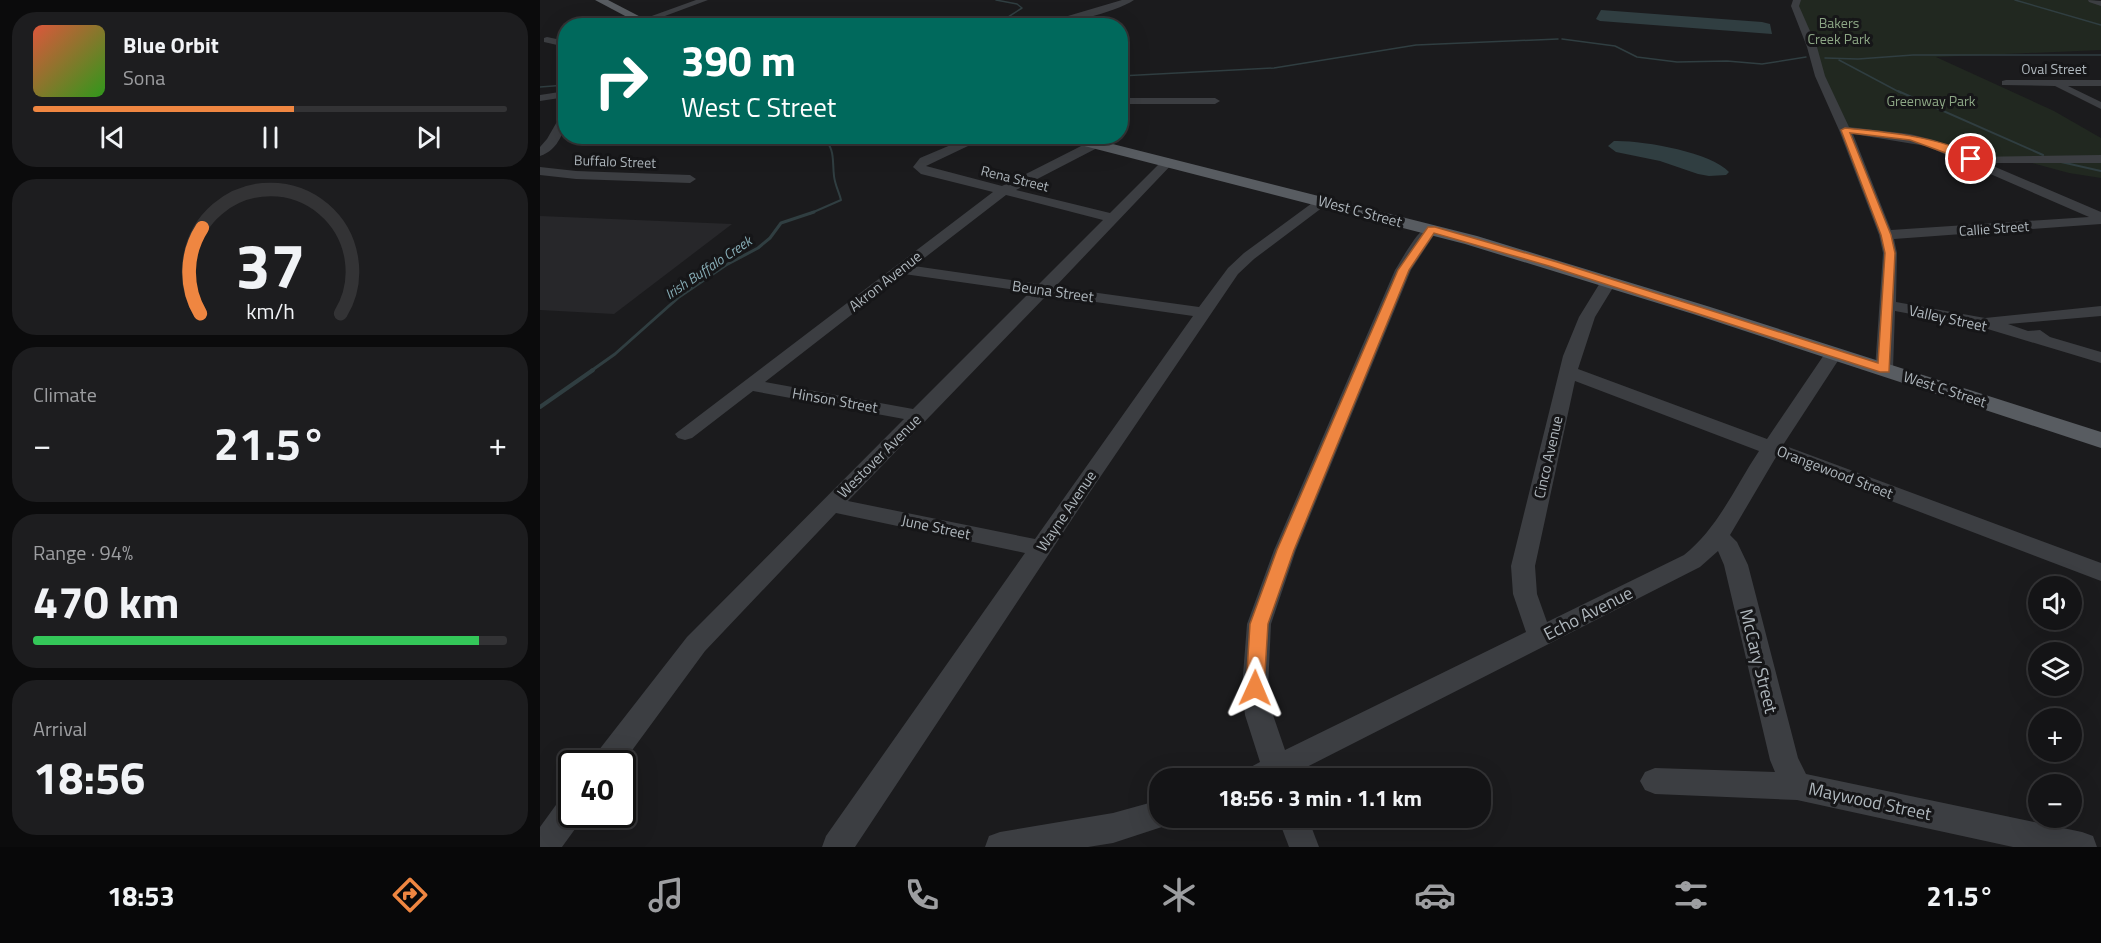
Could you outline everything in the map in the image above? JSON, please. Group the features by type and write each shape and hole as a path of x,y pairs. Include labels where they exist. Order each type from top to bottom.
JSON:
{"main road":[{"path":"600,0 636,18"},
{"name":"West C Street","path":"1095,144 1431,229 1609,281 2101,440"}],"street":[{"path":"651,18 704,0"},
{"path":"1071,18 1130,0"},
{"path":"1797,0 1795,6 1812,47 1820,76 1845,130 1886,235 1890,253 1884,369"},
{"path":"2091,0 2101,4"},
{"path":"547,40 558,42"},
{"name":"Oval Street","path":"2006,83 2101,83"},
{"path":"2056,84 2101,106"},
{"path":"540,98 558,95"},
{"path":"1128,100 1215,101"},
{"path":"540,152 553,143 558,126"},
{"path":"1845,130 1910,138 1930,143 1971,159 2101,219"},
{"name":"Rena Street","path":"964,144 924,161 919,167 925,171 1113,218"},
{"name":"Akron Avenue","path":"685,434 1003,191 1095,144"},
{"path":"1971,159 2101,159"},
{"name":"Westover Avenue","path":"616,750 696,644 1168,162"},
{"name":"Buffalo Street","path":"540,171 690,179"},
{"name":"Wayne Avenue","path":"837,847 1233,272 1249,256 1324,201"},
{"name":"Callie Street","path":"1886,235 2101,219"},
{"path":"1269,768 1255,688 1259,624 1286,550 1403,270 1431,229"},
{"name":"Beuna Street","path":"902,269 1203,314"},
{"name":"Cinco Avenue","path":"1541,637 1525,601 1521,577 1568,372 1582,327 1609,281"},
{"name":"Valley Street","path":"1888,305 1982,322 1995,328 2101,358"},
{"path":"1982,322 2101,311"},
{"path":"2029,319 2027,326 2043,341"},
{"name":"Echo Avenue","path":"1286,768 1476,668 1692,561 1719,537 1772,448 1834,353"},
{"name":"Orangewood Street","path":"1568,372 2101,572"},
{"name":"Hinson Street","path":"751,385 919,416"},
{"name":"June Street","path":"831,505 1041,548"},
{"name":"McCary Street","path":"1719,537 1729,548 1736,565 1784,760 1797,786"},
{"name":"Maywood Street","path":"1654,781 1797,786 2082,847"},
{"path":"1000,847 1113,828 1149,817"},
{"path":"544,847 558,828"},
{"path":"1297,828 1304,847"}],"shaded area":[{"path":"1601,10 1762,22 1770,24 1772,34 1600,21 1596,19"},
{"path":"1614,141 1658,145 1692,153 1720,165 1729,172 1726,175 1709,176 1660,161 1616,152 1608,146"},
{"path":"540,216 732,224 614,314 540,310"}],"green space":[{"path":"1797,0 2093,0 2101,3 2101,50 1936,57 2054,111 2101,138 2101,178 2069,173 2017,159 1971,159 1941,147 1845,130 1820,76"}],"waterway":[{"name":"Irish Buffalo Creek","path":"996,0 1017,4 1022,8 1006,18"},
{"path":"2015,0 2101,25"},
{"path":"1128,76 1274,68 1416,45 1558,39"},
{"path":"1562,39 1615,46 1637,57 1677,62 1727,61 1762,64 1806,57"},
{"path":"1825,58 1858,59 1913,55 2101,55"},
{"path":"1839,60 1901,93"},
{"path":"540,87 558,86"},
{"path":"1898,91 2043,155"},
{"name":"Irish Buffalo Creek","path":"812,213 841,200 828,144"},
{"path":"2061,162 2101,171"},
{"name":"Irish Buffalo Creek","path":"591,371 615,354 679,297 726,265 758,248 770,238 781,223 812,213"},
{"name":"Irish Buffalo Creek","path":"540,407 593,370"}],"route":[{"path":"1255,688 1259,624 1286,550 1403,270 1431,229 1553,264 1884,369 1890,253 1886,235 1845,130 1910,138 1946,148 1971,159"}],"park label":[{"name":"Bakers Creek Park","path":"1839,30"},
{"name":"Greenway Park","path":"1931,100"}]}
